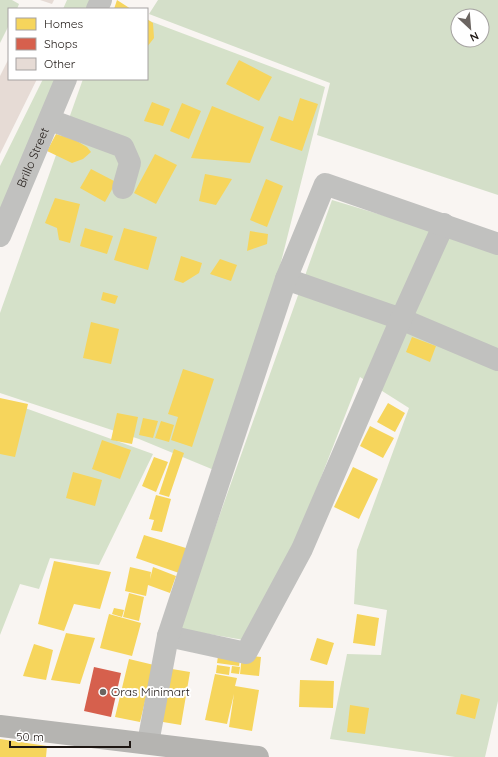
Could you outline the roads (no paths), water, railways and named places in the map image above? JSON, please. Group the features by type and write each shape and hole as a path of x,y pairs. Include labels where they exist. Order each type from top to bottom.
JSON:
{"highway":[{"path":"0,726 148,743 198,753 258,757"}],"street":[{"name":"Brillo Street","path":"0,236 66,80"},
{"path":"50,120 123,148 130,163 123,188"},
{"path":"148,743 168,636 286,279 325,184 444,224 498,244"},
{"path":"168,636 246,653 302,548 401,319 444,224"},
{"path":"286,279 401,319 498,360"}],"place":[{"name":"Oras Minimart","path":"103,692"}]}
